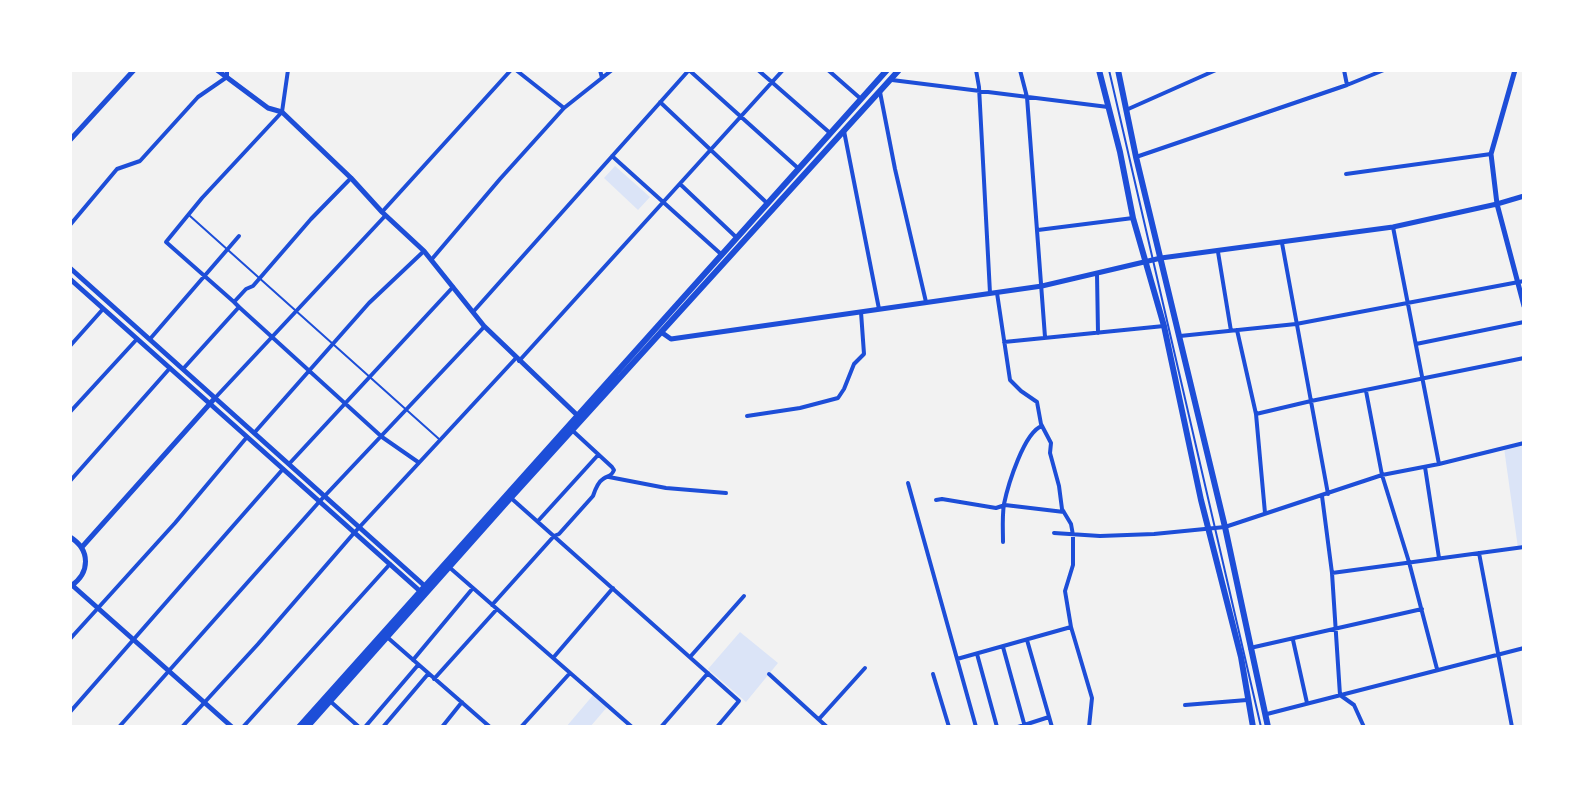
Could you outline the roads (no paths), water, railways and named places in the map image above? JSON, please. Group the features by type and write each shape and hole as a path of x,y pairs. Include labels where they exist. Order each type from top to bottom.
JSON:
{"main road":[{"path":"299,727 424,591 577,415 887,70"},
{"path":"313,725 424,591 899,70"},
{"path":"1099,70 1133,218 1164,326 1208,528 1241,657 1253,727"},
{"path":"1118,70 1225,527 1268,727"}],"street":[{"path":"70,140 134,70"},
{"path":"217,70 227,74 268,108 282,112 351,178 432,259 484,326 577,415"},
{"path":"288,70 282,112 166,242 382,437 418,463"},
{"path":"82,547 514,70 564,108"},
{"path":"600,70 602,78"},
{"path":"432,259 564,108 612,70"},
{"path":"473,312 689,70 799,169"},
{"path":"758,70 830,133"},
{"path":"182,727 418,463 664,202 783,70"},
{"path":"828,70 861,99"},
{"path":"976,70 994,293 1010,380 1037,402 1042,426 1051,443 1050,453 1064,512 1071,524 1073,565 1065,591 1071,627 1092,698 1089,727"},
{"path":"1020,70 1027,97 1045,337"},
{"path":"1126,110 1216,70"},
{"path":"1344,70 1347,85"},
{"path":"1136,157 1384,70"},
{"path":"1515,70 1491,154 1497,204 1521,281 1524,306"},
{"path":"70,225 117,169 140,161 198,97 227,74"},
{"path":"890,80 1108,107"},
{"path":"880,92 926,302"},
{"path":"660,102 768,204"},
{"path":"844,131 879,309"},
{"path":"1346,174 1491,154"},
{"path":"612,156 722,255"},
{"path":"234,302 253,286 351,178"},
{"path":"680,184 737,238"},
{"path":"661,332 671,339 1042,286 1161,258 1393,227 1524,196"},
{"path":"1038,230 1133,218"},
{"path":"1393,227 1439,464"},
{"path":"150,339 239,236"},
{"path":"1282,243 1328,494"},
{"path":"255,432 391,280 424,251"},
{"path":"1218,252 1256,414 1265,513"},
{"path":"70,268 255,432 319,502 357,530 424,591"},
{"path":"1097,274 1098,333"},
{"path":"70,280 247,437 325,497 390,564 424,591"},
{"path":"1180,336 1296,324 1521,281"},
{"path":"70,712 286,466 453,287"},
{"path":"183,369 239,307"},
{"path":"70,346 103,309"},
{"path":"747,416 800,408 838,398 854,364 864,354 861,312"},
{"path":"1416,344 1524,322"},
{"path":"119,727 319,502 484,326"},
{"path":"1004,342 1164,326"},
{"path":"70,412 137,339"},
{"path":"1256,414 1524,358"},
{"path":"70,481 170,368"},
{"path":"1366,391 1382,475 1437,669"},
{"path":"1003,542 1004,505 1013,473 1027,441 1034,430 1042,426"},
{"path":"573,431 614,470 609,477"},
{"path":"70,639 175,523 247,437"},
{"path":"1054,533 1100,536 1225,527 1382,475 1524,443"},
{"path":"538,521 598,455"},
{"path":"1425,467 1439,558"},
{"path":"434,679 554,536 593,496 603,479 609,477 666,488 726,493"},
{"path":"908,483 976,727"},
{"path":"1322,496 1332,573 1340,695"},
{"path":"511,498 739,701 717,727"},
{"path":"936,500 1064,512"},
{"path":"70,537 82,547 86,564 84,573 71,586 232,727"},
{"path":"1332,573 1524,547"},
{"path":"1479,553 1512,727"},
{"path":"243,727 390,564"},
{"path":"449,567 631,727"},
{"path":"413,660 473,588"},
{"path":"553,658 613,588"},
{"path":"690,657 744,596"},
{"path":"1250,648 1422,609"},
{"path":"957,660 1071,627"},
{"path":"387,637 490,727"},
{"path":"1027,640 1052,727"},
{"path":"1293,640 1307,703"},
{"path":"1003,647 1025,726"},
{"path":"1264,714 1524,648"},
{"path":"977,654 997,727"},
{"path":"330,701 362,727 419,665"},
{"path":"819,719 865,668"},
{"path":"521,727 570,673"},
{"path":"661,727 708,673"},
{"path":"383,727 429,674"},
{"path":"769,674 827,727"},
{"path":"933,674 949,727"},
{"path":"1340,695 1354,705 1364,727"},
{"path":"1185,705 1247,700"},
{"path":"442,727 462,702"},
{"path":"1018,727 1049,717"}],"lane":[{"path":"1109,70 1261,727"},
{"path":"188,215 440,440"}]}
